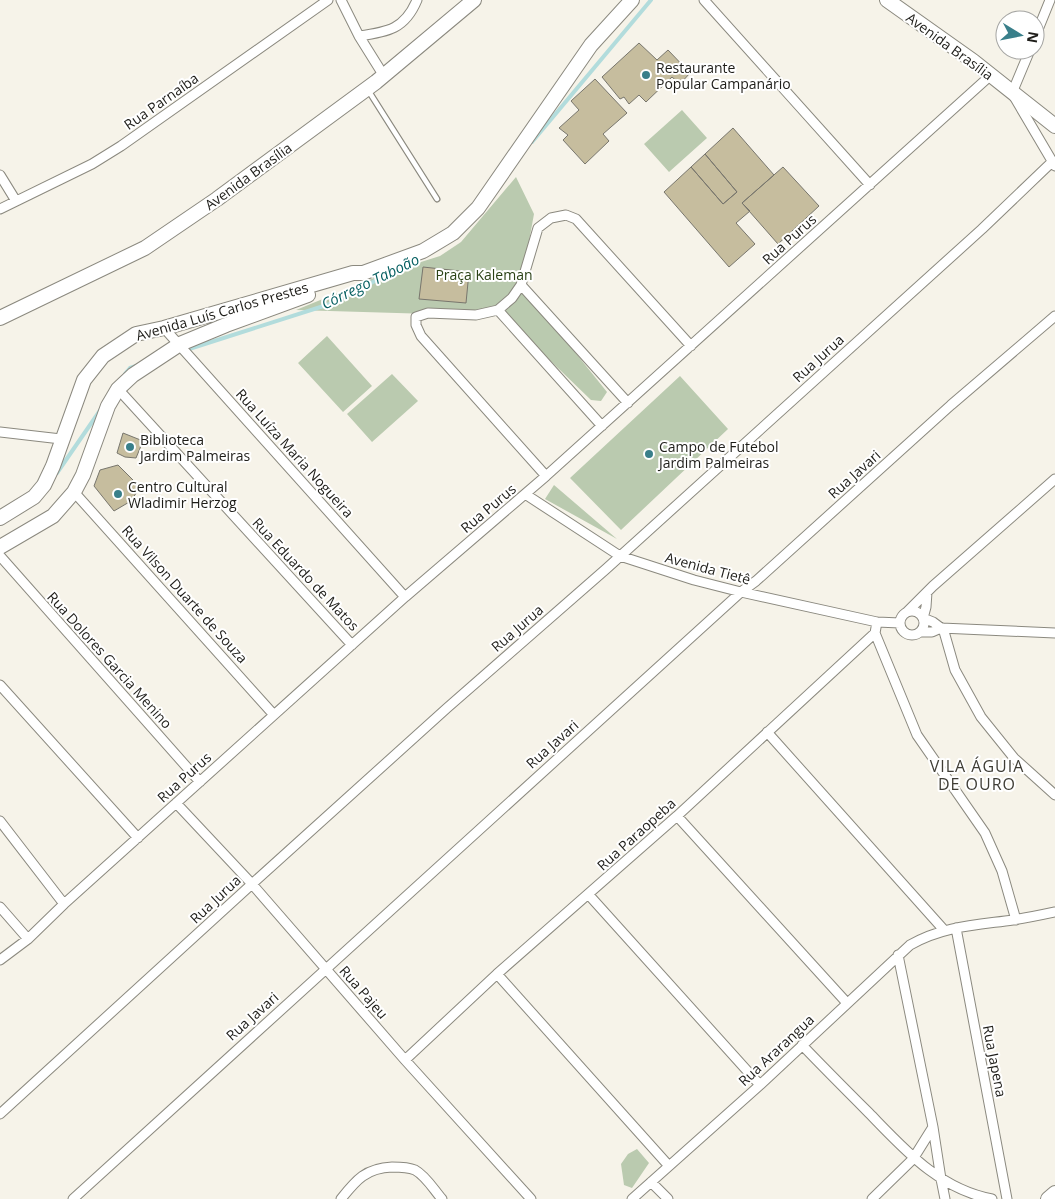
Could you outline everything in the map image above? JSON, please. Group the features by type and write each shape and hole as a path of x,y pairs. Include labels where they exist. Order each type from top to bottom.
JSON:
{"street":[{"name":"Rua Parnaíba","path":"0,209 92,164 121,146 328,0"},
{"path":"340,0 359,36 384,76"},
{"path":"359,36 392,30 406,20 417,0"},
{"name":"Avenida Brasília","path":"0,318 145,248 217,199 384,76 474,0"},
{"name":"Avenida Luís Carlos Prestes","path":"0,518 34,497 44,485 53,466 61,439 84,380 102,356 136,334 164,328 354,272 363,273 423,251 453,233 478,208 591,45 632,0"},
{"path":"704,0 870,185"},
{"name":"Avenida Brasília","path":"887,0 991,75 1055,126"},
{"path":"1045,12 1050,0"},
{"path":"1012,93 1026,60"},
{"name":"Rua Purus","path":"0,960 28,939 64,904 405,596 546,476 991,75"},
{"name":"Avenida Brasília","path":"1012,93 1053,164"},
{"name":"Rua Jurua","path":"0,1114 447,708 620,556 1053,164"},
{"path":"0,175 16,201"},
{"path":"546,476 421,336 416,325 416,317 428,313 476,315 498,310 512,298 521,285 538,228 551,218 566,215 576,219 691,346"},
{"name":"Avenida Luís Carlos Prestes","path":"0,547 53,516 74,492 83,475 108,406 118,390 133,375 180,344 283,304 354,280 362,276 363,273"},
{"path":"521,285 628,403"},
{"path":"498,310 602,426"},
{"name":"Rua Javari","path":"73,1199 741,592 756,581 951,405 1055,316"},
{"name":"Rua Luíza Maria Nogueira","path":"164,328 405,596"},
{"name":"Rua Eduardo de Matos","path":"118,390 352,644"},
{"path":"0,432 61,439"},
{"path":"1055,479 927,592 904,614 900,623 902,630 909,635 920,632 932,632 942,628 1055,633"},
{"name":"Rua Vilson Duarte de Souza","path":"74,492 274,714"},
{"name":"Avenida Tietê","path":"525,494 620,556 694,580 741,592 877,622 900,623"},
{"name":"Rua Dolores Garcia Menino","path":"0,556 200,782"},
{"path":"920,632 924,626 923,618 927,592"},
{"path":"907,612 918,613 923,618 942,628 955,670 981,717 1014,758 1055,795"},
{"path":"877,622 875,633 917,735 985,833 1002,872 1016,920"},
{"name":"Rua Paraopeba","path":"405,1060 497,974 677,816 875,633"},
{"path":"0,685 138,838"},
{"path":"767,732 944,930"},
{"name":"Rua Pajeu","path":"176,803 252,884 405,1060 531,1199"},
{"path":"677,816 848,1003"},
{"path":"0,822 64,904"},
{"path":"588,894 760,1085"},
{"path":"0,907 28,939"},
{"name":"Rua Ararangua","path":"632,1199 760,1085 910,945 926,936 944,930 1016,920 1055,912"},
{"name":"Rua Japena","path":"956,928 1007,1199"},
{"path":"898,955 933,1127 945,1199"},
{"path":"497,974 668,1166"},
{"path":"802,1045 913,1159 941,1179 964,1192 992,1199"},
{"path":"872,1199 913,1159 933,1127"},
{"path":"340,1199 367,1172 379,1168 402,1167 414,1170 424,1177 442,1199"},
{"path":"651,1182 668,1199"}],"lane":[{"path":"367,88 436,199"}],"green space":[{"path":"682,110 707,138 669,172 644,144"},
{"name":"Praça Kaleman","path":"516,177 534,214 521,285 607,392 601,401 591,400 498,310 464,315 296,310 386,273 440,256 461,242"},
{"path":"327,336 372,386 343,412 298,363"},
{"path":"392,374 418,401 372,442 347,414"},
{"name":"Campo de Futebol Jardim Palmeiras","path":"680,376 728,429 621,530 570,478"},
{"path":"554,485 617,539 545,499"},
{"path":"637,1149 649,1163 632,1188 624,1185 621,1164 628,1154"}],"building":[{"name":"Restaurante Popular Campanário","path":"639,43 657,60 668,50 690,73 680,84 672,77 646,102 639,95 629,104 624,97 620,99 602,77"},
{"path":"595,79 627,113 603,134 609,141 585,164 563,140 568,135 559,128 579,110 571,101"},
{"path":"733,128 774,175 742,203 750,211 736,223 755,244 729,267 664,192 691,167 723,204 737,192 705,154"},
{"path":"705,154 737,192 723,204 691,167"},
{"path":"783,167 819,206 778,244 742,203"},
{"path":"423,267 469,272 466,303 419,299"},
{"name":"Biblioteca Jardim Palmeiras","path":"123,433 143,441 136,458 125,457 117,453"},
{"name":"Centro Cultural Wladimir Herzog","path":"118,465 140,487 131,501 114,511 94,486 100,470"}],"waterway":[{"name":"Córrego Taboão","path":"532,142 651,0"},
{"name":"Córrego Taboão","path":"186,350 333,303 407,264"},
{"name":"Córrego Taboão","path":"125,374 130,368 139,365"},
{"name":"Córrego Taboão","path":"57,473 101,409"}],"place":[{"name":"Restaurante Popular Campanário","path":"646,75"},
{"name":"Biblioteca Jardim Palmeiras","path":"130,447"},
{"name":"Campo de Futebol Jardim Palmeiras","path":"649,454"},
{"name":"Centro Cultural Wladimir Herzog","path":"118,494"}],"district":[{"name":"VILA ÁGUIA DE OURO","path":"977,775"}]}
